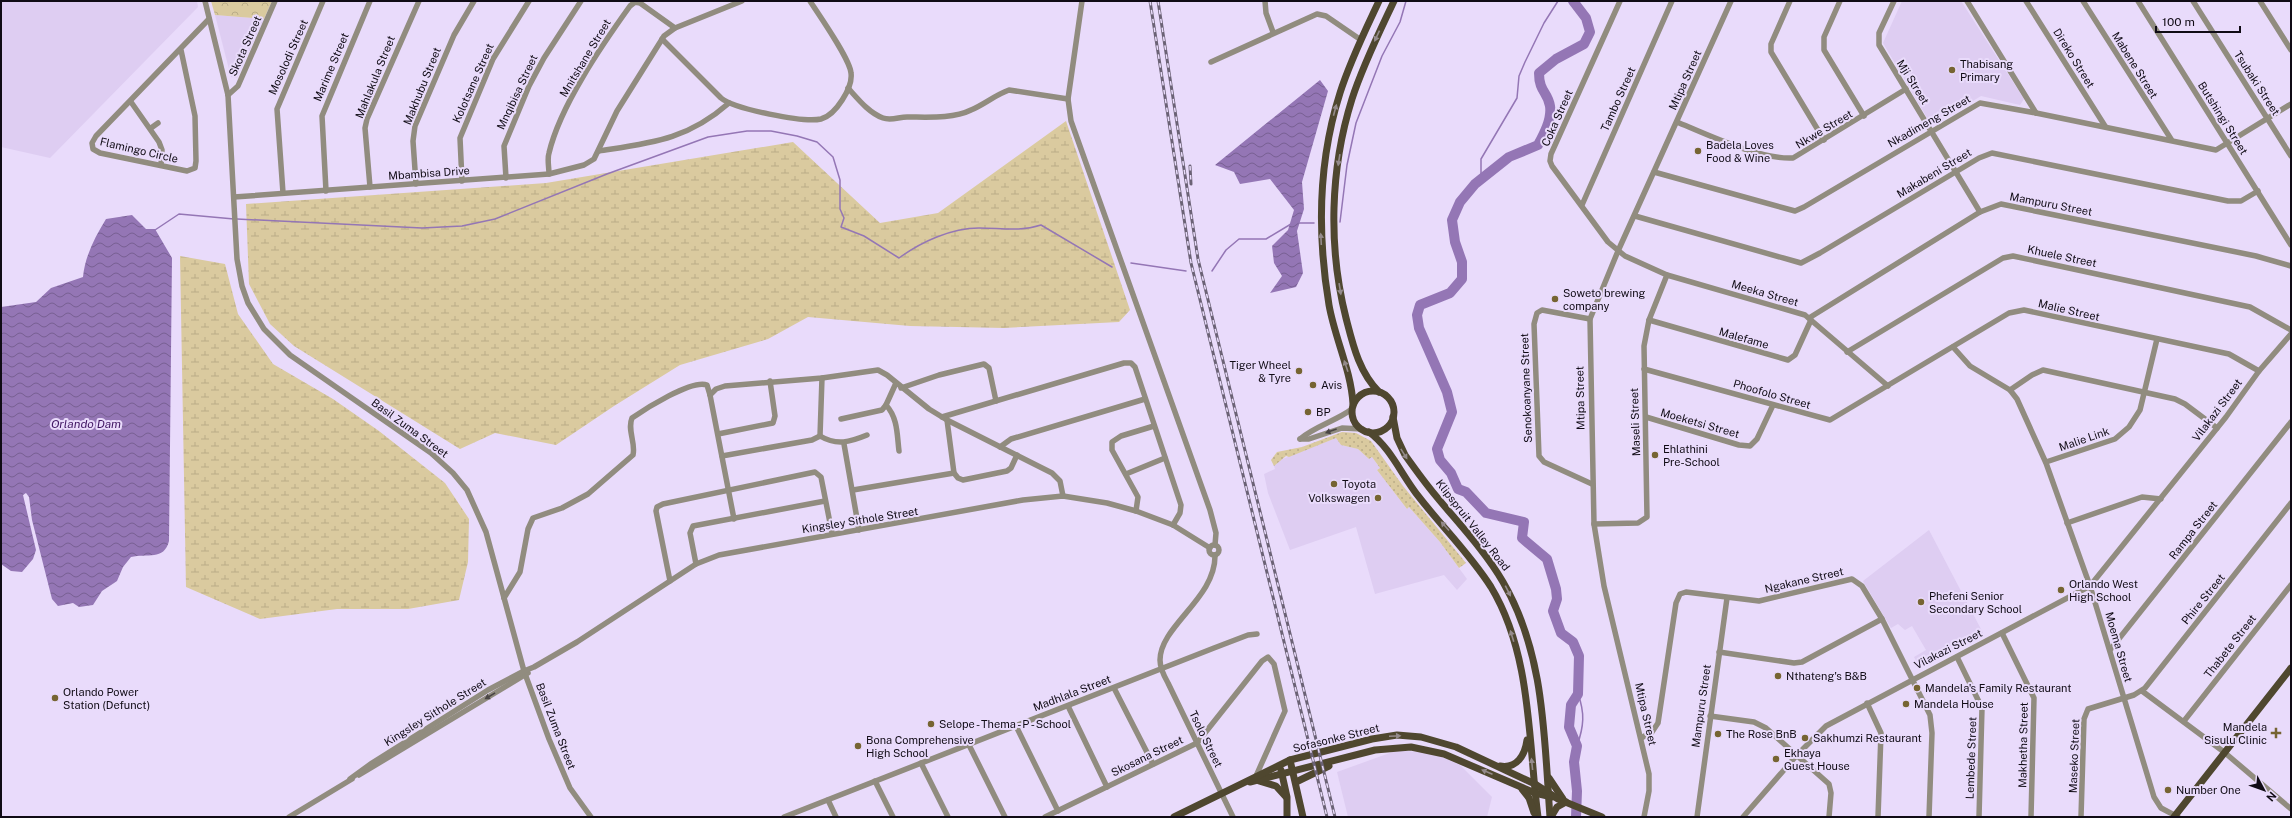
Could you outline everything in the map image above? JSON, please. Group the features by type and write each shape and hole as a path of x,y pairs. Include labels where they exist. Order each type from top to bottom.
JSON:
{"main road":[{"path":"1379,1 1361,40 1340,93 1328,141 1322,181 1320,231 1322,262 1330,309 1352,383 1354,420 1362,429 1369,432 1384,429 1393,417 1394,408 1391,400 1380,392 1363,371 1354,347 1342,301 1335,255 1335,200 1341,143 1352,100 1365,63 1394,1"},
{"path":"1353,406 1364,393 1380,392"},
{"name":"Klipspruit Valley Road","path":"1393,417 1397,438 1405,455 1491,563 1515,604 1526,633 1537,675 1544,716 1550,817"},
{"name":"Klipspruit Valley Road","path":"1369,432 1384,447 1419,498 1475,562 1492,588 1503,611 1516,647 1528,720 1538,817"},
{"path":"2176,817 2224,752 2291,668"},
{"path":"1490,764 1502,767 1510,766 1524,756 1527,741 1528,720"},
{"name":"Sofasonke Street","path":"1174,817 1257,778 1279,764 1383,736 1410,736 1443,743 1535,784 1548,794"},
{"name":"Sofasonke Street","path":"1257,778 1296,771 1391,747 1422,748 1444,754 1535,793 1548,794"},
{"path":"1293,759 1298,780 1303,817"},
{"path":"1298,780 1333,762"},
{"path":"1279,764 1287,797 1287,817"},
{"path":"1548,777 1566,802"},
{"path":"1257,778 1276,786 1287,797"},
{"path":"1519,786 1529,798 1534,817"},
{"path":"1548,794 1602,817"},
{"path":"1550,817 1557,807 1566,802"}],"street":[{"path":"205,1 228,95 234,197"},
{"name":"Skota Street","path":"228,95 238,86 275,1"},
{"name":"Mosolodi Street","path":"283,193 277,109 323,1"},
{"name":"Marime Street","path":"326,190 322,116 370,1"},
{"name":"Mahlakula Street","path":"370,187 365,128 367,119 419,1"},
{"name":"Makhubu Street","path":"416,184 413,141 415,126 454,35 474,1"},
{"name":"Kolotsane Street","path":"462,181 460,138 493,59 529,1"},
{"name":"Mnqibisa Street","path":"506,178 504,146 529,86 544,58 581,1"},
{"path":"662,40 729,103 741,108 814,121 832,114 848,88 852,74 848,63 810,1"},
{"path":"1265,1 1266,13 1273,32"},
{"name":"Coka Street","path":"1618,251 1608,242 1582,204 1552,166 1550,158 1620,1"},
{"name":"Tambo Street","path":"1582,204 1672,1"},
{"name":"Mtipa Street","path":"1644,817 1650,782 1641,738 1604,586 1594,524 1592,484 1590,319 1618,251 1731,1"},
{"path":"1790,1 1771,44 1771,52 1824,140"},
{"path":"1840,1 1824,37 1824,50 1864,116"},
{"name":"Mji Street","path":"1894,1 1879,33 1878,40 1881,50 1980,212"},
{"path":"1967,1 2036,113"},
{"name":"Direko Street","path":"2026,1 2105,126"},
{"name":"Mabene Street","path":"2083,1 2171,140"},
{"name":"Butshingi Street","path":"2138,1 2291,245"},
{"name":"Tsubaki Street","path":"2193,1 2291,156"},
{"path":"2260,1 2291,50"},
{"name":"Mnitshane Street","path":"549,174 549,154 573,95 630,6 635,2 640,3 675,28"},
{"name":"Mbambisa Drive","path":"234,197 506,178 549,174 584,165 594,159 599,151 617,111 662,40 675,28 740,2"},
{"path":"1081,3 1068,99 1071,121 1210,510 1216,533 1213,547 1210,552 1215,555 1215,567 1210,582 1163,646 1160,661 1161,669"},
{"path":"1211,62 1273,32 1313,15 1320,14 1361,40"},
{"name":"Flamingo Circle","path":"180,50 195,116 196,165 193,169 187,171 100,153 92,147 93,140 209,19"},
{"path":"848,88 865,106 880,117 889,119 906,117 926,118 962,113 970,111 1000,93 1009,90 1068,99"},
{"name":"Nkwe Street","path":"1677,122 1725,142 1777,157 1793,158 1906,89"},
{"path":"131,102 151,128 162,148 161,165"},
{"path":"599,151 643,145 682,134 701,126 729,103"},
{"name":"Nkadimeng Street","path":"1654,172 1795,211 1804,208 1980,103 2105,126 2216,150 2291,104"},
{"path":"151,128 158,123"},
{"name":"Makabeni Street","path":"1635,216 1801,263 1986,154 1999,153 2228,201 2241,200 2258,191"},
{"name":"Basil Zuma Street","path":"234,197 237,259 243,290 255,315 273,340 290,355 431,453 453,473 467,490 480,517 525,673 561,771 576,798 591,817"},
{"name":"Mampuru Street","path":"1810,319 1980,212 2001,204 2256,256 2291,266"},
{"name":"Meeka Street","path":"1618,251 1667,275 1800,313 1810,319 1888,386"},
{"name":"Khuele Street","path":"1847,352 2003,258 2013,256 2250,307 2291,330"},
{"name":"Maseli Street","path":"1594,524 1638,523 1647,517 1644,338 1649,320 1667,275"},
{"name":"Senokoanyane Street","path":"1590,319 1542,310 1537,313 1534,324 1539,456 1544,462 1592,484"},
{"name":"Malie Street","path":"1888,386 2010,313 2018,310 2229,354 2259,371"},
{"name":"Malefame","path":"1649,320 1788,360 1796,354 1810,319"},
{"name":"Vilakazi Street","path":"1743,817 1797,755 1826,726 2090,586 2217,428 2259,371 2291,334"},
{"name":"Malie Link","path":"2046,462 2119,437 2136,417 2144,393 2157,339"},
{"name":"Moema Street","path":"1953,347 1970,366 2010,390 2017,400 2046,462 2090,586 2154,797 2161,808 2176,817"},
{"path":"944,419 996,401 1129,362 1135,367 1181,507 1173,525"},
{"path":"901,388 939,375 984,364 989,368 996,401"},
{"name":"Phoofolo Street","path":"1644,369 1830,420 1888,386"},
{"path":"710,395 716,389 725,386 770,381 822,378 874,370 882,372 901,388 944,419 1055,475 1060,481 1063,496"},
{"path":"2010,390 2032,375 2043,370 2181,401 2217,428"},
{"path":"820,436 822,378"},
{"path":"718,434 773,423 775,416 770,381"},
{"path":"841,419 877,412 886,405 896,383"},
{"path":"504,598 520,572 528,529 536,516 562,508 588,494 631,457 634,447 630,425 632,418 674,393 699,385 707,385 734,519"},
{"path":"1000,447 1011,439 1146,399"},
{"path":"886,405 891,411 896,425 899,450"},
{"name":"Moeketsi Street","path":"1646,417 1739,445 1750,446 1757,439 1773,405"},
{"path":"1353,406 1337,420 1306,433 1300,439 1309,439 1342,428 1362,429"},
{"path":"944,419 954,473 958,478 963,480 1004,472 1011,468 1018,456"},
{"name":"Rampa Street","path":"2110,650 2291,422"},
{"path":"1136,511 1138,497 1112,450 1112,442 1121,436 1154,426"},
{"path":"820,436 828,440 844,444 867,435"},
{"path":"722,456 812,440 820,436"},
{"path":"844,444 859,530"},
{"path":"1126,474 1165,458"},
{"path":"670,581 657,520 657,507 663,504 815,472 821,477 832,533"},
{"path":"853,490 954,473"},
{"name":"Kingsley Sithole Street","path":"289,817 350,779 439,720 578,642 696,564 719,555 832,533 859,530 1023,500 1063,496 1091,500 1136,511 1173,525 1213,547"},
{"path":"2067,523 2142,497 2161,499"},
{"path":"696,564 690,533 691,528 825,501"},
{"name":"Phire Street","path":"2142,691 2291,503"},
{"name":"Ngakane Street","path":"1641,738 1652,732 1658,723 1678,596 1686,592 1726,598 1765,600 1852,579 1862,586 1882,620 1930,715 1932,726 1929,817"},
{"name":"Thabete Street","path":"2184,721 2291,585"},
{"name":"Mampuru Street","path":"1696,817 1726,598"},
{"path":"1719,652 1794,663 1802,662 1882,620"},
{"name":"Makhetha Street","path":"2002,632 2034,698 2031,817"},
{"name":"Madhlala Street","path":"784,817 1248,635 1257,634"},
{"name":"Skosana Street","path":"1045,817 1197,743 1262,661 1268,657 1271,659 1285,711 1257,778"},
{"name":"Lembede Street","path":"1957,657 1982,708 1979,817"},
{"name":"Tsolo Street","path":"1161,669 1233,817"},
{"path":"1114,688 1153,764"},
{"path":"2124,698 2142,691 2224,752 2291,809"},
{"name":"Maseko Street","path":"2082,817 2084,719 2086,712 2088,709 2124,698"},
{"path":"1867,703 1881,733 1878,817"},
{"path":"1068,706 1107,787"},
{"path":"1710,716 1749,720 1760,724 1797,755 1829,784 1831,793 1829,817"},
{"path":"1016,726 1058,811"},
{"path":"969,745 1005,817"},
{"path":"921,763 948,817"},
{"path":"875,781 893,817"},
{"path":"828,800 836,817"}],"shaded area":[{"path":"1,1 197,1 198,7 50,158 1,147"},
{"name":"Thabisang Primary","path":"1902,1 1961,1 2024,99 2020,105 1981,96 1936,123 1929,121 1883,43"},
{"path":"215,15 264,19 237,78 231,77"},
{"path":"1336,438 1341,445 1358,449 1369,459 1372,457 1380,468 1377,470 1407,509 1409,507 1440,542 1467,579 1457,590 1444,575 1375,594 1356,527 1290,550 1268,493 1264,474 1275,469 1274,466 1280,460"},
{"name":"Phefeni Senior Secondary School","path":"1929,530 1983,633 1920,668 1914,657 1926,650 1912,626 1905,630 1898,624 1891,628 1863,581"},
{"path":"1398,750 1435,754 1460,765 1492,797 1487,817 1348,817 1337,772"}],"green space":[{"path":"211,1 272,1 264,19 215,15"},
{"path":"1066,121 1130,310 1119,322 1004,328 910,326 808,317 768,339 680,365 614,406 556,445 495,433 460,449 294,346 270,324 249,284 246,204 546,183 793,142 880,223 938,213"},
{"path":"180,256 225,264 238,314 273,364 333,399 379,431 445,483 469,519 468,562 459,600 408,609 337,609 260,619 186,587"},
{"path":"1342,432 1356,433 1371,441 1403,486 1466,563 1459,568 1440,542 1409,507 1407,509 1377,470 1380,468 1372,457 1369,459 1358,449 1341,445 1336,438 1289,457 1286,456 1274,466 1271,460 1277,452 1302,447"}],"water":[{"path":"1320,80 1328,91 1302,182 1304,209 1297,231 1303,273 1296,287 1270,293 1282,276 1274,263 1272,246 1288,230 1294,210 1270,179 1240,184 1234,172 1215,165"},
{"name":"Orlando Dam","path":"132,215 146,229 155,229 172,258 169,541 167,547 159,554 131,557 123,567 117,581 102,591 93,605 79,607 73,603 58,606 52,599 32,520 29,497 26,493 23,495 36,550 33,559 22,572 11,571 1,564 1,307 36,302 51,288 83,277 91,247 106,219"}],"waterway":[{"path":"1340,222 1347,165 1356,123 1382,56 1400,22 1406,1"},
{"path":"1481,180 1481,159 1517,98 1519,76 1544,23 1558,1"},
{"path":"1573,1 1586,18 1590,32 1584,44 1556,59 1539,73 1540,84 1550,106 1549,121 1543,136 1538,145 1509,157 1475,184 1460,202 1452,220 1455,242 1462,262 1462,279 1450,293 1420,305 1417,315 1419,328 1447,392 1452,412 1437,449 1440,460 1451,473 1458,489 1466,492 1486,513 1524,522 1522,538 1547,559 1556,589 1557,599 1553,611 1561,633 1573,642 1579,656 1578,694 1571,705 1569,727 1577,746 1574,762 1577,791 1576,817"},
{"path":"237,219 422,228 462,226 495,219 607,174 708,137 747,131 771,131 817,142 833,157 840,180 840,209 844,218 841,227 864,236 899,258 927,241 958,230 979,228 1018,229 1041,225 1112,267"},
{"path":"155,230 179,214 234,219"},
{"path":"1299,223 1314,223"},
{"path":"1212,271 1226,250 1239,239 1266,239 1291,224"},
{"path":"1131,263 1186,271"},
{"path":"1577,746 1583,720 1582,707 1578,694"}],"railway":[{"path":"1150,1 1191,263 1327,817"},
{"path":"1158,1 1198,259 1335,817"},
{"path":"1190,166 1191,184"}],"place":[{"name":"Thabisang Primary","path":"1952,70"},
{"name":"Badela Loves Food & Wine","path":"1698,151"},
{"name":"Soweto brewing company","path":"1555,299"},
{"name":"Tiger Wheel & Tyre","path":"1299,371"},
{"name":"Avis","path":"1313,385"},
{"name":"BP","path":"1308,412"},
{"name":"Ehlathini Pre-School","path":"1655,455"},
{"name":"Toyota","path":"1334,484"},
{"name":"Volkswagen","path":"1378,498"},
{"name":"Orlando West High School","path":"2061,590"},
{"name":"Phefeni Senior Secondary School","path":"1921,602"},
{"name":"Nthateng's B&B","path":"1778,676"},
{"name":"Mandela's Family Restaurant","path":"1917,688"},
{"name":"Orlando Power Station (Defunct)","path":"55,698"},
{"name":"Mandela House","path":"1906,704"},
{"name":"Selope - Thema - P - School","path":"931,724"},
{"name":"Mandela Sisulu Clinic","path":"2276,733"},
{"name":"The Rose BnB","path":"1718,734"},
{"name":"Sakhumzi Restaurant","path":"1805,738"},
{"name":"Bona Comprehensive High School","path":"858,746"},
{"name":"Ekhaya Guest House","path":"1776,759"},
{"name":"Number One","path":"2168,790"}]}
